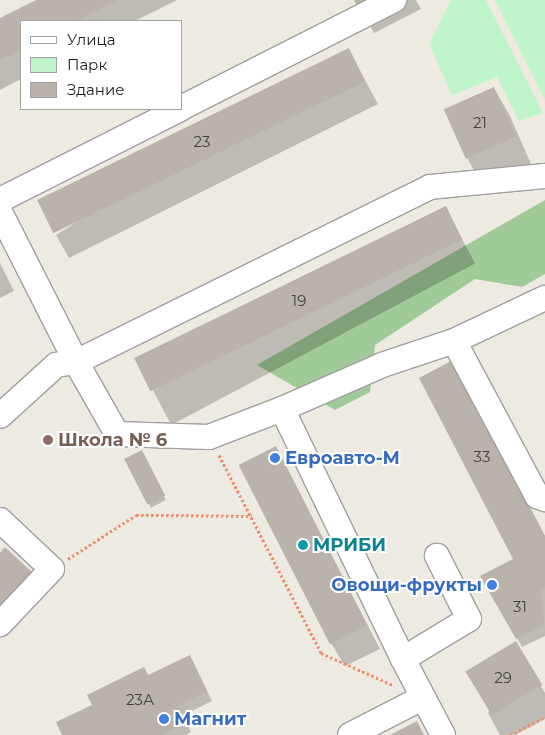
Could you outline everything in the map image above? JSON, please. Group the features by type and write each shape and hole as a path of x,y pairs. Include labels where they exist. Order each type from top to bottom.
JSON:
{"lane":[{"path":"182,107 394,0"},
{"path":"0,200 176,110"},
{"path":"0,416 56,365 76,362 430,186 545,176"},
{"path":"0,212 76,362 118,434 209,437 282,409 382,365 454,341 545,298"},
{"path":"454,341 537,496 545,499"},
{"path":"282,409 403,660 443,735"},
{"path":"0,520 52,569 0,624"},
{"path":"403,660 469,619 437,556"},
{"path":"350,735 422,698"}],"path":[{"path":"209,437 252,516 321,653 422,698"},
{"path":"52,569 136,515 252,516"},
{"path":"510,735 545,717"}],"green space":[{"path":"451,0 486,0 543,113 519,121 497,77 452,95 429,44"},
{"path":"495,0 545,0 545,100"},
{"path":"545,200 545,274 522,287 475,279 375,345 370,392 335,410 257,365"}],"building":[{"path":"36,0 118,0 78,20 20,20 20,50 0,60 0,18"},
{"path":"354,0 368,0 357,6"},
{"path":"349,48 365,81 53,233 37,200"},
{"path":"494,87 516,136 466,159 444,109"},
{"path":"446,206 462,239 150,391 134,358"},
{"path":"453,360 545,536 545,588 540,590 544,625 516,639 480,576 513,559 419,378"},
{"name":"МРИБИ","path":"276,446 367,625 330,644 239,465"},
{"path":"142,450 165,495 147,505 124,459"},
{"path":"5,547 35,575 0,613 0,553"},
{"path":"516,641 542,685 492,715 465,671"},
{"path":"190,655 207,691 178,706 186,723 161,735 62,735 56,722 92,705 87,695 144,667 148,675"},
{"path":"417,721 424,735 390,735"}],"place":[{"name":"Школа № 6","path":"48,440"},
{"name":"Евроавто-М","path":"275,458"},
{"name":"МРИБИ","path":"303,545"},
{"name":"Овощи-фрукты","path":"492,585"},
{"name":"Магнит","path":"164,719"}]}
